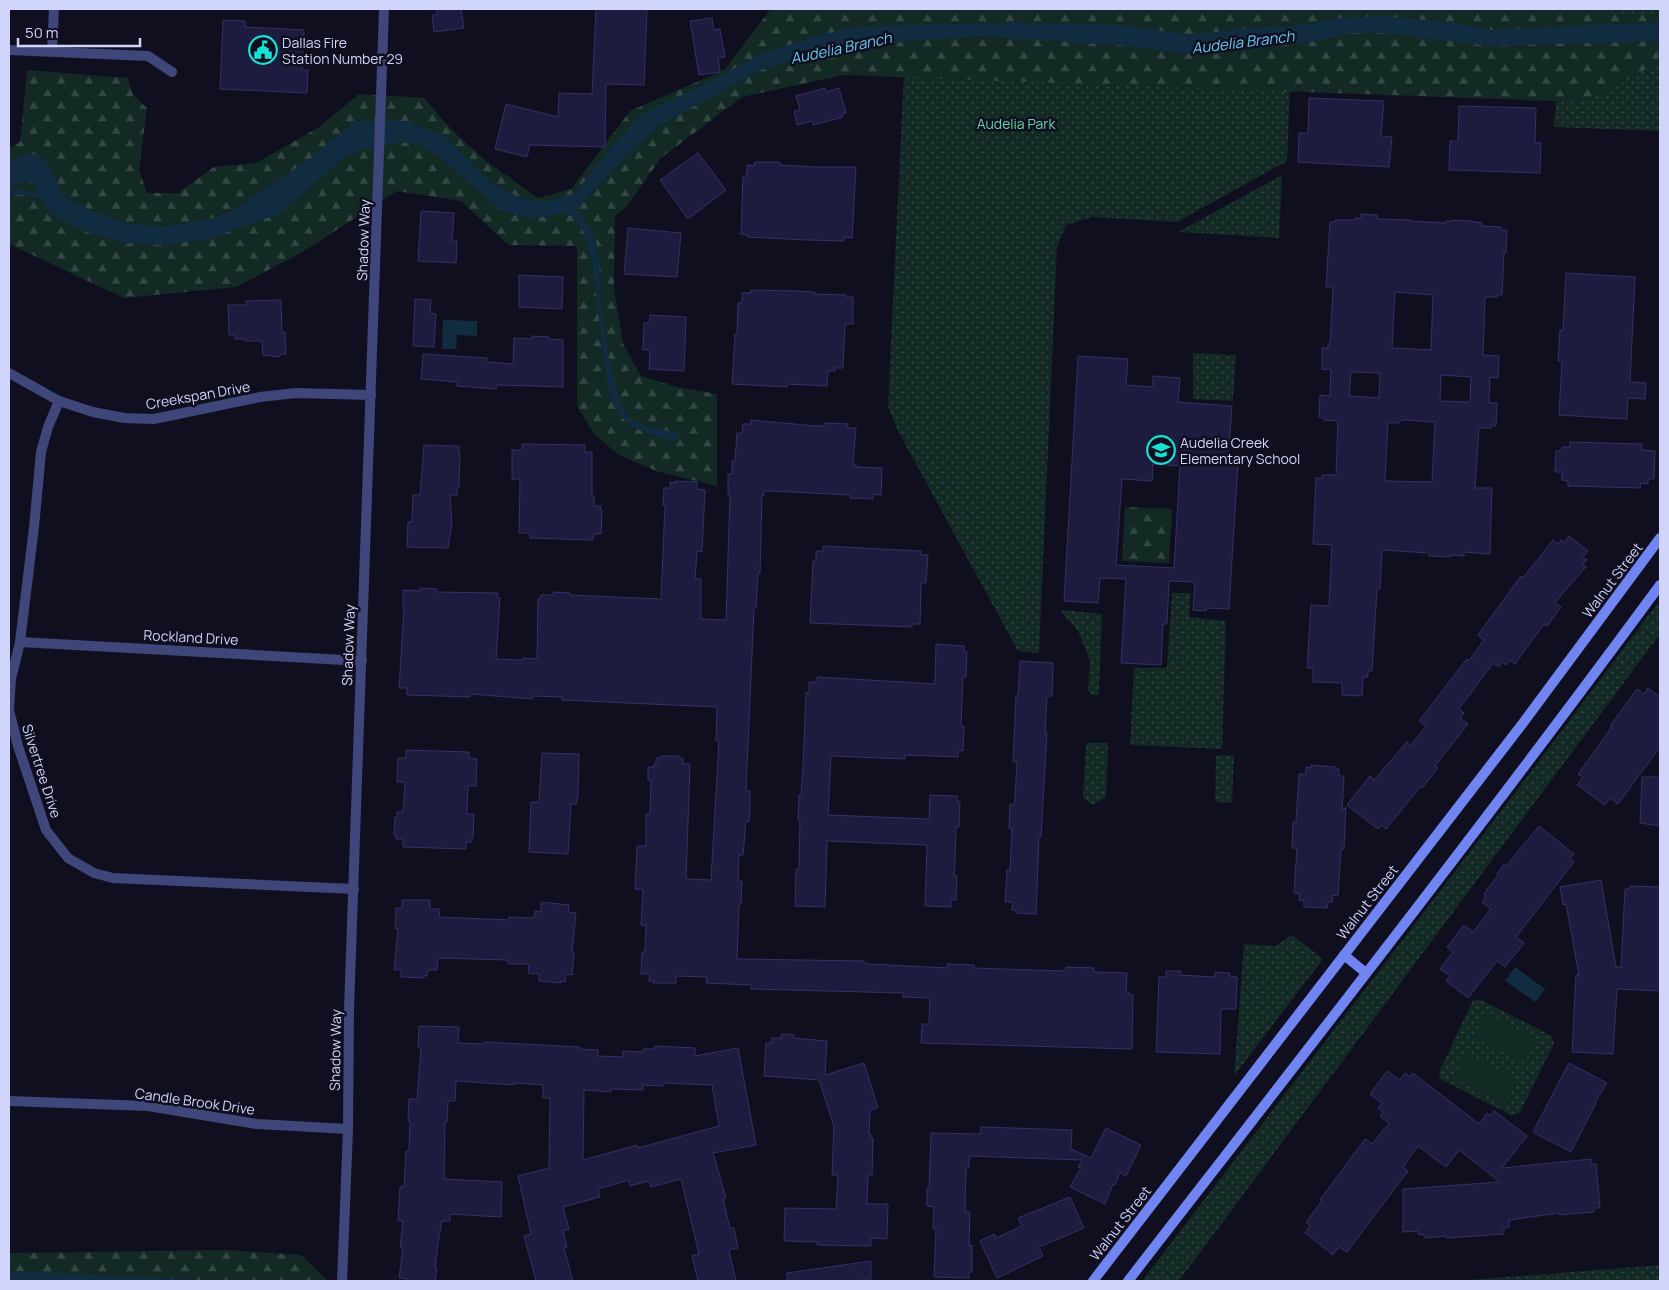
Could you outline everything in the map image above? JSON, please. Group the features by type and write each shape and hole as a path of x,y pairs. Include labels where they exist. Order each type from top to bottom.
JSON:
{"main road":[{"name":"Walnut Street","path":"1093,1281 1523,723 1660,538"},
{"path":"1128,1281 1366,973 1660,585"},
{"path":"1344,956 1366,973"}],"street":[{"path":"52,52 54,9"},
{"name":"Shadow Way","path":"342,1281 348,1129 349,1009 384,9"},
{"path":"9,50 148,56 172,72"},
{"name":"Creekspan Drive","path":"9,373 59,401 93,412 124,418 154,419 260,397 296,393 371,395"},
{"name":"Silvertree Drive","path":"59,401 48,427 41,452 20,642 11,679 9,710 18,746 46,830 68,858 94,874 113,878 354,889"},
{"name":"Rockland Drive","path":"20,642 362,661"},
{"name":"Candle Brook Drive","path":"9,1101 148,1106 256,1124 348,1129"}],"green space":[{"name":"Audelia Park","path":"907,9 1293,9 1287,161 1177,222 1092,217 1066,225 1057,247 1039,653 1018,651 899,433 888,407"},
{"path":"1569,9 1660,9 1660,131 1553,127"},
{"path":"1601,9 1605,12 1653,16 1660,14 1660,66 1653,65 1610,90 1580,102 843,75 742,97 661,158 627,206 615,216 614,287 623,344 641,376 677,387 717,394 717,486 659,472 619,455 594,434 577,406 577,246 508,245 461,201 397,191 301,253 236,287 124,298 9,244 9,148 20,142 27,70 128,78 133,95 147,108 139,170 147,193 178,193 214,167 256,163 319,127 359,94 424,98 452,130 486,161 538,198 571,189 630,111 724,70 770,10"},
{"path":"1282,175 1279,238 1178,232"},
{"path":"1193,353 1236,355 1233,401 1193,399"},
{"path":"1125,507 1172,509 1169,563 1122,561"},
{"path":"1172,593 1191,593 1189,617 1226,621 1222,749 1130,745 1134,668 1167,668"},
{"path":"1660,600 1660,634 1179,1281 1142,1281 1518,789"},
{"path":"1060,610 1102,614 1099,695 1092,695 1088,691 1090,661 1078,631"},
{"path":"1086,743 1108,743 1106,797 1093,805 1083,798"},
{"path":"1234,755 1232,803 1215,802 1216,756"},
{"path":"1292,935 1323,959 1234,1076 1244,944 1275,946"},
{"path":"1473,1000 1481,1000 1552,1036 1554,1044 1519,1114 1511,1115 1440,1079 1439,1072"},
{"path":"1486,1013 1537,1039 1525,1063 1474,1037"},
{"path":"1466,1054 1517,1079 1505,1104 1454,1078"},
{"path":"227,1250 301,1255 328,1281 9,1281 9,1253"},
{"path":"1660,1265 1660,1281 1456,1281"}],"water":[{"path":"1382,16 1447,22 1491,30 1660,22 1660,41 1489,46 1389,33 1351,33 1309,42 1257,49 1188,54 1141,47 985,36 918,40 855,48 808,57 761,70 658,126 622,160 577,209 590,228 597,244 605,334 613,375 624,408 630,418 640,424 681,433 673,441 632,427 620,416 610,398 592,260 583,231 573,216 562,213 531,219 501,210 438,156 422,146 400,142 350,153 278,214 206,240 160,245 126,243 89,233 56,217 42,202 35,186 27,181 9,186 9,163 25,154 41,155 50,167 63,196 96,213 132,224 163,227 201,221 227,214 308,160 355,121 405,121 441,134 492,183 521,198 546,202 575,193 609,150 642,114 711,81 765,52 824,34 856,27 1012,22 1118,25 1190,35 1301,25 1341,18"},
{"path":"443,320 477,321 477,336 457,335 456,349 442,349"},
{"path":"1515,967 1545,989 1535,1002 1505,981"},
{"path":"9,1271 219,1281 9,1281"}],"building":[{"path":"437,9 461,9 464,28 434,32 432,15 437,15"},
{"path":"596,9 647,9 644,85 606,84 605,147 530,145 527,157 495,149 506,104 558,117 559,93 592,94"},
{"path":"712,18 714,30 720,29 725,57 718,58 720,72 699,75 690,21"},
{"name":"Dallas Fire Station Number 29","path":"223,20 245,21 245,27 304,30 302,70 308,70 307,93 220,89"},
{"path":"825,88 826,92 839,88 846,113 842,114 843,117 813,125 812,121 797,125 794,111 800,110 796,96"},
{"path":"1309,98 1384,101 1381,136 1392,137 1389,167 1298,162 1299,133 1308,133"},
{"path":"1459,106 1536,108 1535,143 1541,143 1540,173 1449,170 1450,141 1458,141"},
{"path":"698,153 726,190 688,219 660,180"},
{"path":"755,162 780,162 780,165 815,167 856,167 852,238 844,237 844,241 807,240 747,237 747,235 741,234 743,176 747,176 747,165 754,166"},
{"path":"421,211 454,213 452,241 457,241 456,263 418,261"},
{"path":"1361,214 1377,215 1377,219 1446,223 1446,221 1453,220 1469,221 1482,223 1482,226 1501,227 1501,230 1507,230 1502,295 1485,297 1483,355 1499,356 1498,378 1490,377 1489,403 1497,403 1496,426 1491,425 1491,428 1479,428 1475,488 1492,488 1490,554 1464,552 1464,556 1450,555 1450,557 1429,556 1429,553 1382,550 1380,589 1377,589 1372,671 1368,671 1368,677 1363,677 1362,696 1342,695 1342,683 1313,682 1313,668 1307,668 1311,605 1329,606 1332,545 1313,544 1316,478 1322,478 1322,475 1336,475 1338,421 1324,420 1324,418 1319,417 1320,395 1330,396 1331,370 1322,369 1322,348 1328,348 1328,344 1330,344 1333,289 1332,287 1326,287 1330,222 1361,218","holes":["1395,292 1433,295 1431,350 1392,348","1351,372 1380,373 1379,398 1349,396","1441,375 1471,377 1470,402 1440,401","1400,421 1435,422 1432,482 1385,481 1388,423 1399,423"]},
{"path":"628,228 681,233 677,277 624,274"},
{"path":"1566,273 1635,277 1630,382 1646,383 1645,399 1628,398 1627,419 1559,415 1562,361 1558,361 1560,330 1563,330"},
{"path":"519,275 563,277 562,309 519,307"},
{"path":"751,290 815,292 814,294 853,297 853,324 845,324 843,368 835,368 835,371 828,371 827,386 787,384 787,387 732,384 738,303 742,303 742,293 751,293"},
{"path":"415,299 431,300 430,313 436,314 434,347 413,346"},
{"path":"281,300 282,333 285,332 286,354 281,354 279,357 263,355 262,341 245,341 245,339 235,339 235,335 229,335 228,305 246,305 246,301"},
{"path":"650,315 686,317 684,371 649,369 650,350 643,350 644,323 650,323"},
{"path":"532,336 563,340 563,387 497,385 496,389 457,386 457,382 421,379 423,354 487,358 486,362 513,364 514,338 532,339"},
{"path":"1078,356 1128,359 1126,385 1153,387 1153,376 1180,378 1178,402 1232,406 1228,462 1238,462 1229,609 1206,608 1206,611 1193,610 1195,582 1169,581 1167,624 1163,624 1161,665 1121,663 1126,579 1100,578 1098,603 1064,601","holes":["1153,464 1180,466 1174,568 1116,565 1122,479 1152,481"]},
{"path":"751,420 816,426 824,426 824,423 848,424 847,428 856,428 853,464 856,464 856,467 882,468 881,495 873,494 873,499 850,498 850,495 772,491 764,491 764,495 762,495 760,574 758,573 756,608 754,608 746,791 750,791 750,809 749,822 746,821 743,855 739,855 738,881 742,881 741,904 739,904 737,959 864,961 864,963 871,964 947,968 947,964 974,965 974,968 1066,971 1066,967 1094,968 1094,972 1127,973 1126,992 1129,992 1129,995 1133,995 1132,1049 921,1043 922,1024 929,1024 930,998 903,997 903,993 751,989 751,985 706,983 707,977 676,976 676,983 653,983 653,981 649,981 650,974 641,974 642,952 645,952 646,926 641,925 643,890 635,889 637,846 646,846 646,814 650,814 651,780 648,780 648,767 654,767 656,758 661,758 661,756 679,756 679,758 683,758 683,764 690,764 686,879 711,880 719,741 716,741 717,707 562,700 562,697 533,696 533,699 470,694 470,697 407,695 407,688 399,688 404,609 403,590 420,591 420,588 436,589 436,592 498,593 497,598 500,598 496,659 523,660 523,658 537,659 538,599 540,599 541,595 554,595 553,592 570,593 570,595 661,599 664,488 670,488 670,482 697,482 697,489 705,490 702,552 697,551 695,579 701,579 701,619 726,620 730,495 728,495 728,474 732,474 732,461 735,461 737,433 742,433 743,424 751,424"},
{"path":"1570,442 1642,444 1642,450 1655,451 1654,479 1648,479 1648,484 1641,483 1640,488 1568,486 1568,481 1562,480 1562,472 1555,472 1556,451 1562,451 1562,447 1570,447"},
{"path":"522,444 585,445 585,452 592,452 592,496 594,496 594,506 601,506 600,510 602,510 601,534 594,534 593,540 530,538 530,533 519,533 520,479 512,479 512,450 522,450"},
{"path":"424,445 459,446 459,487 457,495 450,495 452,523 448,548 407,547 408,522 412,522 413,495 420,495"},
{"path":"1569,536 1588,551 1583,557 1587,560 1583,564 1586,567 1555,602 1561,607 1547,626 1544,624 1515,664 1510,660 1506,665 1502,662 1499,667 1493,663 1459,709 1464,713 1460,718 1468,724 1435,766 1438,768 1386,829 1381,825 1378,829 1347,805 1370,776 1374,780 1407,742 1410,746 1426,726 1419,721 1484,640 1478,635 1521,576 1523,578 1553,540 1558,544 1561,540 1564,542"},
{"path":"823,546 921,551 921,555 928,555 926,583 921,583 920,624 912,624 912,627 810,623 813,561 816,561 816,551 823,551"},
{"path":"936,644 964,646 964,652 967,652 966,677 963,677 961,726 964,726 963,751 958,750 958,757 905,755 905,759 831,756 828,815 929,819 930,795 957,796 957,801 960,802 959,827 956,827 954,876 957,876 956,900 951,900 951,907 925,906 927,845 827,841 825,907 795,906 796,869 799,869 799,795 801,795 803,767 806,692 809,693 809,682 816,682 817,677 935,684"},
{"path":"1020,661 1053,663 1052,696 1047,696 1045,733 1047,733 1041,837 1039,837 1036,914 1016,913 1016,910 1012,910 1013,902 1005,902 1007,870 1010,871 1012,828 1009,828 1010,804 1014,805 1015,798 1017,762 1013,762 1016,696 1018,696"},
{"path":"1648,688 1660,697 1660,747 1618,804 1610,798 1605,805 1577,785 1583,777 1578,774 1637,689 1644,694"},
{"path":"406,750 469,752 469,758 477,759 476,786 468,786 467,814 474,814 472,842 466,842 466,849 403,847 403,839 396,839 396,835 394,835 395,817 397,817 397,812 403,812 405,782 397,782 398,758 406,758"},
{"path":"542,753 579,754 578,795 576,804 571,804 568,854 529,852 531,802 539,802"},
{"path":"1311,765 1335,767 1335,769 1339,769 1339,776 1344,776 1342,811 1346,807 1344,849 1341,849 1338,896 1333,895 1332,902 1328,902 1327,908 1304,907 1304,901 1299,900 1300,894 1294,893 1297,848 1292,848 1293,822 1296,822 1299,774 1306,774 1306,767 1311,768"},
{"path":"1642,777 1660,777 1660,826 1640,823"},
{"path":"1539,826 1574,854 1570,859 1574,862 1516,937 1524,943 1505,967 1497,961 1468,998 1446,981 1450,976 1440,969 1453,952 1447,947 1464,925 1473,932 1491,909 1482,902 1486,896 1484,894 1504,864 1506,866"},
{"path":"1601,880 1616,967 1621,967 1625,889 1629,889 1630,886 1660,887 1660,991 1617,989 1613,1054 1572,1052 1576,975 1579,975 1566,904 1563,905 1560,887"},
{"path":"402,900 430,900 430,909 440,909 439,917 509,920 509,917 534,918 535,911 541,912 541,902 569,905 568,912 576,913 572,975 566,974 565,982 561,981 561,983 539,981 539,974 528,973 529,964 508,964 508,960 438,958 437,970 428,970 427,976 423,976 423,978 401,977 401,970 394,970 398,929 395,929 396,908 402,908"},
{"path":"1166,971 1181,971 1180,975 1215,977 1215,972 1230,973 1229,976 1237,977 1236,1009 1221,1009 1220,1054 1156,1052 1159,977 1166,977"},
{"path":"419,1026 459,1027 458,1043 484,1044 484,1042 580,1047 579,1049 598,1050 598,1056 623,1057 623,1051 643,1052 643,1049 655,1049 655,1046 695,1048 695,1056 738,1048 756,1145 713,1153 726,1198 723,1199 730,1228 734,1228 738,1248 729,1250 736,1281 698,1281 692,1256 699,1254 681,1179 651,1187 649,1181 630,1186 629,1180 598,1189 600,1197 563,1207 569,1229 563,1231 567,1247 564,1248 573,1281 536,1281 524,1236 531,1234 518,1176 549,1168 550,1098 543,1098 543,1085 456,1081 455,1101 448,1101 447,1122 445,1122 444,1179 502,1182 501,1217 450,1214 450,1221 442,1221 435,1268 437,1268 435,1281 408,1281 408,1279 399,1278 403,1247 400,1247 403,1221 398,1221 400,1187 404,1187 406,1151 409,1151 409,1099 417,1099 421,1048 418,1048","holes":["663,1083 712,1085 719,1126 638,1148 637,1145 583,1160 584,1090 611,1092 611,1089 643,1090 643,1085 663,1086"]},
{"path":"782,1034 794,1035 794,1038 827,1041 825,1075 864,1063 878,1108 870,1110 869,1134 873,1138 872,1175 868,1175 867,1204 888,1204 887,1239 871,1238 871,1246 817,1245 817,1242 784,1241 785,1208 836,1209 838,1175 832,1175 834,1126 819,1080 764,1076 766,1043 772,1043 772,1038 781,1038"},
{"path":"1569,1063 1607,1083 1595,1102 1571,1152 1533,1132"},
{"path":"1387,1071 1400,1080 1405,1073 1410,1077 1413,1073 1479,1124 1487,1113 1490,1116 1494,1111 1527,1136 1502,1168 1591,1159 1591,1164 1596,1164 1600,1208 1594,1208 1594,1212 1559,1215 1559,1213 1509,1220 1509,1227 1504,1228 1504,1234 1425,1238 1424,1235 1418,1234 1418,1231 1403,1232 1403,1189 1500,1182 1459,1150 1446,1167 1418,1146 1403,1167 1408,1171 1347,1252 1339,1247 1333,1255 1305,1233 1310,1226 1306,1222 1365,1139 1372,1144 1389,1123 1380,1116 1383,1112 1378,1108 1382,1103 1370,1094"},
{"path":"981,1127 1072,1130 1071,1149 1091,1158 1106,1128 1141,1145 1126,1176 1120,1173 1115,1185 1113,1184 1105,1204 1070,1187 1081,1168 1078,1167 1082,1160 969,1156 969,1168 966,1168 965,1212 970,1212 969,1247 972,1245 972,1272 969,1272 969,1278 934,1277 936,1229 933,1228 934,1207 927,1206 931,1133 980,1134"},
{"path":"1070,1197 1084,1228 1039,1247 1043,1256 997,1278 980,1241 994,1234 996,1238 1022,1226 1018,1218"},
{"path":"871,1261 871,1279 863,1279 863,1281 787,1281 787,1273"}],"waterway":[{"name":"Audelia Branch","path":"9,191 45,196"}],"place":[{"name":"Dallas Fire Station Number 29","path":"263,50"},
{"name":"Audelia Creek Elementary School","path":"1161,450"}]}
